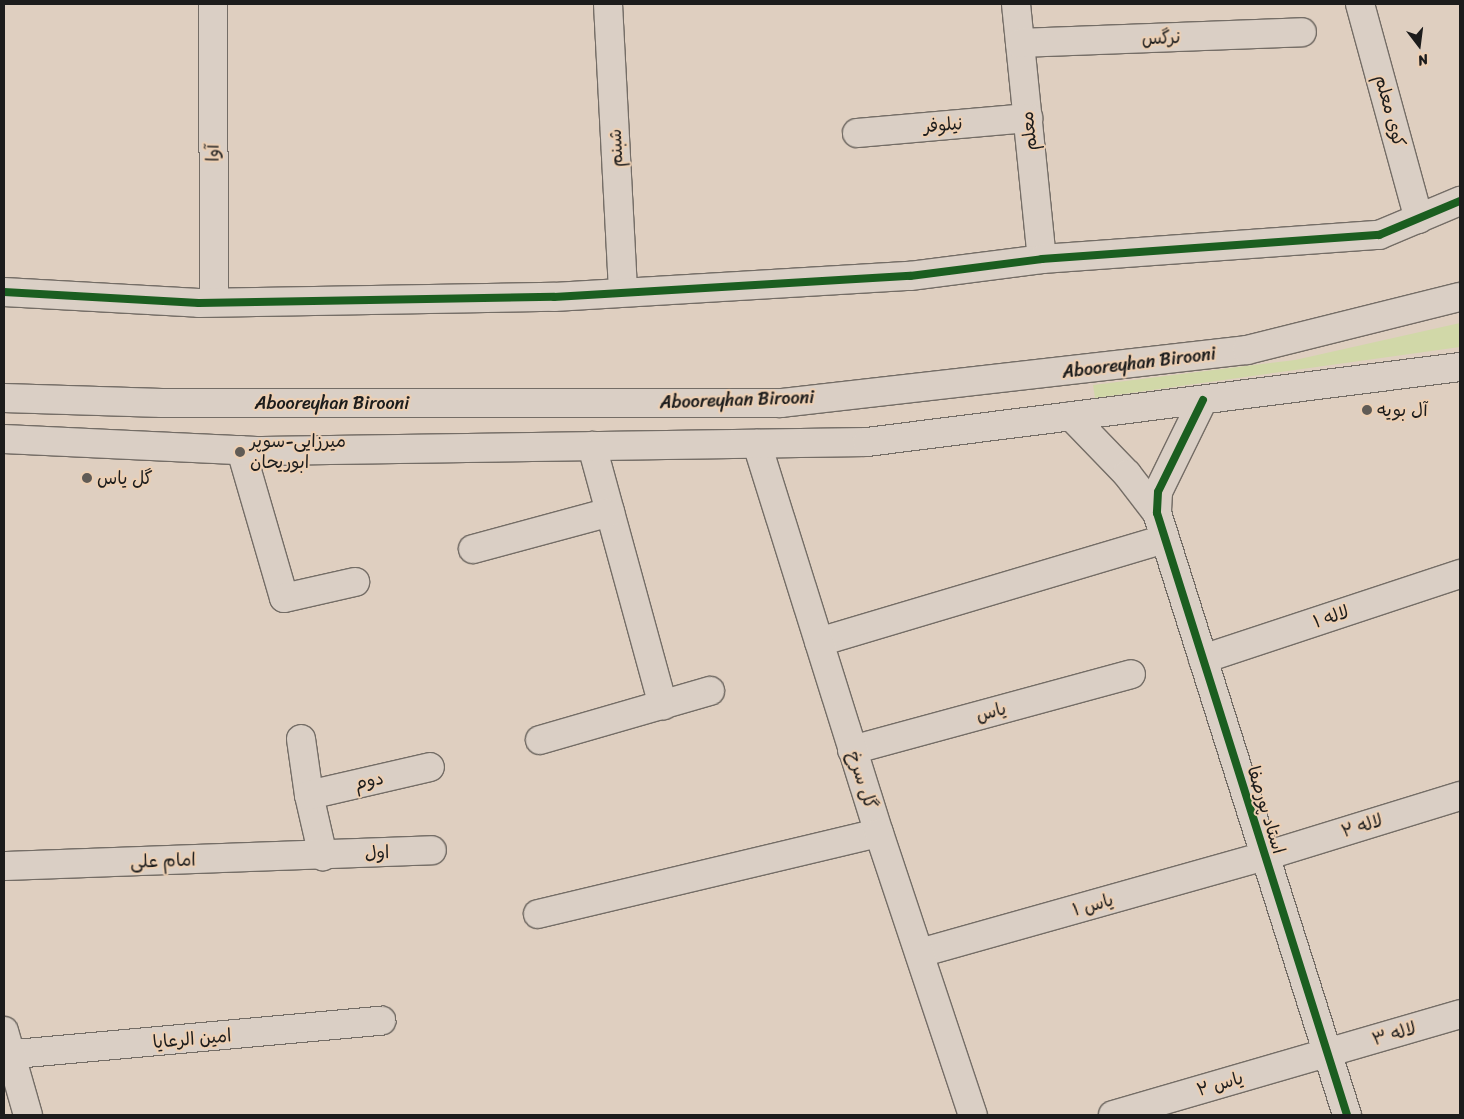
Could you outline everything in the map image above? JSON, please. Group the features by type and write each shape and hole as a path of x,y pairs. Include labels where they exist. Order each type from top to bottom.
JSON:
{"street":[{"name":"آوا","path":"213,4 214,302"},
{"name":"شبنم","path":"608,4 623,292"},
{"name":"معلم","path":"1016,4 1042,259"},
{"name":"کوی معلم","path":"1360,4 1419,219"},
{"name":"نرگس","path":"1020,43 1302,32"},
{"name":"نیلوفر","path":"858,133 1028,118"},
{"path":"4,292 214,302 554,297 910,276 1042,259 1379,235 1460,201"},
{"name":"Abooreyhan Birooni","path":"4,398 162,403 781,403 1247,350 1460,297"},
{"path":"4,439 241,450 868,442 1460,367"},
{"path":"1157,513 1158,492 1203,400"},
{"path":"1071,416 1127,474 1157,513"},
{"name":"گل سرخ","path":"757,444 852,750 973,1115"},
{"path":"592,446 663,704"},
{"path":"241,450 284,598 355,582"},
{"path":"473,549 610,512"},
{"name":"استاد پورصفا","path":"1157,513 1347,1115"},
{"path":"819,642 1165,540"},
{"name":"لاله ۱","path":"1203,659 1460,574"},
{"name":"یاس","path":"852,750 1130,674"},
{"path":"540,740 710,691"},
{"path":"301,739 309,795 323,856"},
{"name":"دوم","path":"309,795 430,767"},
{"name":"لاله ۲","path":"1265,856 1460,796"},
{"path":"538,914 879,833"},
{"name":"اول","path":"323,856 432,850"},
{"name":"امام علی","path":"4,866 323,856"},
{"name":"یاس ۱","path":"920,954 1265,856"},
{"name":"لاله ۳","path":"1327,1053 1460,1014"},
{"name":"امین الرعایا","path":"6,1047 381,1021"},
{"path":"6,1047 28,1115"},
{"name":"یاس ۲","path":"1113,1115 1327,1053"}],"green space":[{"path":"1460,323 1460,347 1095,398 1093,385 1295,360"}],"cycle path":[{"path":"4,292 199,303 554,297 910,276 1042,259 1379,235 1460,201"},
{"path":"1203,400 1158,492 1157,513 1347,1115"}],"place":[{"name":"آل بویه","path":"1367,410"},
{"name":"میرزایی-سوپر ابوریحان","path":"240,452"},
{"name":"گل یاس","path":"87,478"}]}
